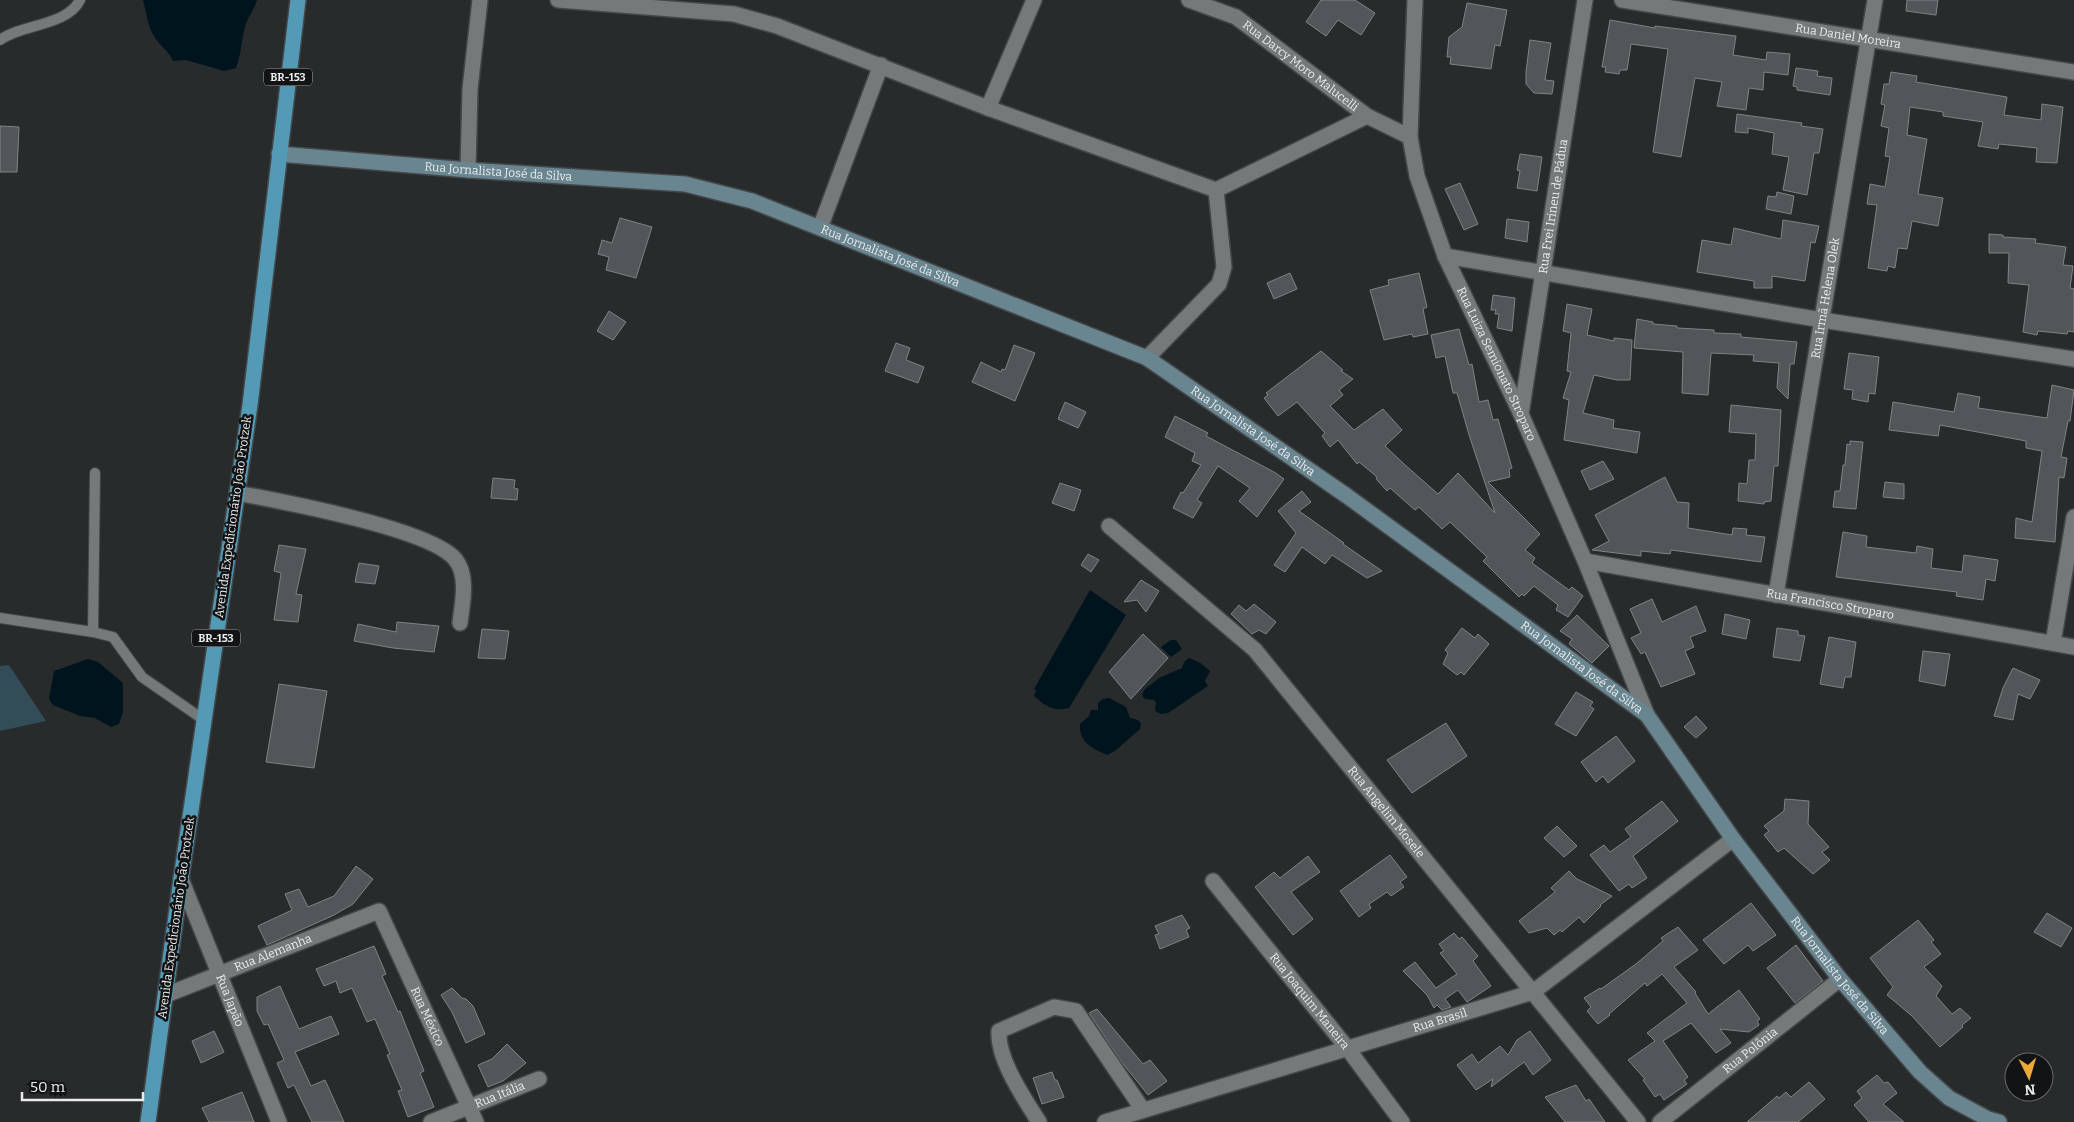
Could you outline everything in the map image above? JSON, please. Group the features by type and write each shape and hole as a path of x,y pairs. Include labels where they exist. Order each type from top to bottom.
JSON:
{"highway":[{"name":"Avenida Expedicionário João Protzek","path":"148,1122 251,395 298,0"}],"main road":[{"name":"Rua Jornalista José da Silva","path":"279,154 468,170 685,184 752,201 1147,358 1346,496 1647,715 1734,839 1840,979 1920,1072 1949,1098 1991,1121"}],"street":[{"path":"468,170 470,88 480,0"},
{"path":"558,0 735,7 777,26 988,108 1216,190 1367,116"},
{"path":"988,108 1034,0"},
{"name":"Rua Darcy Moro Malucelli","path":"1189,0 1236,17 1367,116 1410,137"},
{"name":"Rua Luiza Semionato Stroparo","path":"1415,0 1410,137 1417,176 1445,256 1521,414 1585,562 1647,715"},
{"name":"Rua Frei Irineu de Pádua","path":"1521,414 1585,0"},
{"name":"Rua Daniel Moreira","path":"1622,0 2074,72"},
{"name":"Rua Irmã Helena Olek","path":"1776,596 1875,0"},
{"path":"820,228 881,65"},
{"path":"1147,358 1219,284 1224,266 1216,190"},
{"path":"1445,256 1822,320 2074,359"},
{"path":"237,493 280,501 345,517 417,537 440,547 456,560 461,572 463,592 460,623"},
{"path":"2053,643 2074,518"},
{"name":"Rua Angelim Mosele","path":"1109,526 1256,650 1638,1122"},
{"name":"Rua Francisco Stroparo","path":"1585,562 2074,647"},
{"name":"Rua Brasil","path":"1105,1122 1533,992 1734,839"},
{"name":"Rua Japão","path":"181,880 280,1122"},
{"name":"Rua Joaquim Maneira","path":"1213,881 1348,1049 1402,1122"},
{"name":"Rua Alemanha","path":"166,995 379,912"},
{"name":"Rua México","path":"379,912 476,1122"},
{"name":"Rua Polônia","path":"1660,1122 1840,979"},
{"path":"1038,1122 1011,1078 998,1038 999,1031 1054,1007 1076,1010 1143,1110"},
{"name":"Rua Itália","path":"431,1122 539,1079"}],"lane":[{"path":"0,40 8,34 68,13 75,9 80,0"},
{"path":"93,632 95,473"},
{"path":"0,618 93,632 113,637 142,677 204,720"}],"shaded area":[{"path":"143,0 257,0 245,27 236,68 224,71 186,60 173,61 152,32"},
{"path":"1090,590 1126,615 1069,708 1054,709 1034,696 1036,690 1034,689"},
{"path":"1171,640 1176,640 1182,649 1171,657 1161,647"},
{"path":"1189,658 1199,662 1210,671 1205,681 1208,686 1168,713 1161,714 1155,711 1156,703 1154,700 1145,699 1142,696 1144,690 1159,678 1182,668 1184,662"},
{"path":"88,659 98,662 123,683 123,712 119,724 111,727 95,718 80,716 53,705 49,699 54,671"},
{"path":"9,665 46,721 0,731 0,666"},
{"path":"1109,698 1126,707 1130,718 1141,723 1140,729 1115,751 1107,755 1084,740 1080,724 1089,716 1091,710 1098,710 1098,703 1103,699"}],"building":[{"path":"1321,0 1355,0 1375,13 1361,35 1338,20 1326,36 1306,22"},
{"path":"1907,0 1938,0 1936,15 1906,11"},
{"path":"1467,3 1507,10 1500,46 1495,45 1491,69 1450,64 1451,57 1447,57 1449,37 1462,27"},
{"path":"1610,20 1655,28 1655,26 1736,36 1733,55 1766,60 1767,52 1790,54 1788,75 1764,72 1763,90 1749,88 1746,110 1717,106 1722,82 1695,78 1681,157 1653,152 1668,49 1631,44 1627,70 1620,70 1619,74 1605,72 1606,67 1602,67"},
{"path":"1530,40 1551,43 1545,80 1554,81 1552,94 1534,93 1526,84"},
{"path":"1796,68 1818,71 1817,76 1832,78 1830,95 1797,90 1797,87 1793,86"},
{"path":"1891,72 1917,76 1916,82 2007,97 2004,115 2041,120 2042,104 2063,107 2057,163 2036,162 2037,148 1999,144 1998,149 1978,146 1983,122 1943,116 1943,112 1910,107 1907,135 1927,139 1918,194 1943,198 1938,226 1912,221 1907,249 1898,248 1895,268 1888,266 1887,271 1868,268 1877,205 1867,204 1870,184 1885,187 1890,157 1885,156 1889,128 1881,126 1885,105 1881,104 1884,84 1889,84"},
{"path":"1737,114 1802,123 1801,126 1823,129 1819,153 1814,153 1807,195 1783,190 1789,157 1772,154 1774,133 1748,128 1748,133 1735,132"},
{"path":"0,126 19,127 17,172 0,172"},
{"path":"1520,154 1542,157 1537,191 1517,188 1520,171 1517,170"},
{"path":"1460,183 1478,224 1464,230 1445,189"},
{"path":"1777,192 1794,196 1791,214 1766,209 1768,196 1776,197"},
{"path":"620,218 652,227 636,278 606,270 609,257 598,254 602,240 612,243"},
{"path":"1507,219 1529,222 1527,242 1505,238"},
{"path":"1783,220 1819,226 1815,243 1811,242 1805,281 1772,276 1772,288 1754,288 1754,281 1697,272 1702,240 1731,245 1734,228 1781,239"},
{"path":"1989,234 2003,235 2003,237 2036,239 2035,243 2066,247 2063,265 2073,266 2070,288 2074,289 2074,332 2068,331 2067,334 2038,331 2037,335 2023,332 2029,285 2008,283 2009,253 1989,253"},
{"path":"1290,273 1297,289 1274,299 1267,283"},
{"path":"1419,273 1427,307 1423,309 1428,334 1413,337 1412,334 1384,340 1370,290 1389,285 1388,280"},
{"path":"1493,295 1515,298 1512,331 1497,328 1499,314 1495,314 1496,310 1491,310"},
{"path":"1567,304 1592,309 1587,335 1614,341 1614,338 1632,340 1630,380 1617,380 1594,375 1583,413 1614,420 1613,428 1640,432 1637,453 1564,440 1569,400 1563,398 1571,372 1567,371 1571,333 1563,331"},
{"path":"609,311 626,322 613,340 597,331"},
{"path":"1637,319 1653,322 1653,324 1677,326 1677,328 1714,330 1714,333 1741,334 1741,337 1797,342 1794,364 1790,364 1788,399 1777,388 1779,363 1753,361 1754,355 1711,353 1708,395 1682,393 1683,352 1634,348"},
{"path":"1459,329 1469,365 1472,364 1479,402 1488,400 1493,420 1498,419 1512,468 1509,469 1510,477 1488,482 1540,534 1525,550 1535,558 1532,563 1569,590 1572,587 1583,596 1568,617 1556,610 1558,605 1534,586 1524,596 1522,594 1519,597 1483,561 1487,557 1450,522 1442,529 1419,507 1415,510 1390,488 1387,491 1377,480 1376,476 1359,462 1357,464 1338,440 1330,447 1322,436 1325,433 1297,402 1278,416 1264,398 1268,395 1266,393 1321,351 1343,370 1341,371 1353,379 1339,390 1343,395 1330,406 1354,430 1383,409 1402,430 1385,446 1404,464 1438,494 1458,473 1495,513 1457,393 1453,393 1445,356 1436,358 1431,335"},
{"path":"896,343 910,348 906,360 924,367 918,383 885,371"},
{"path":"1014,345 1035,353 1015,401 972,382 981,362 1001,372 1002,369 1005,370"},
{"path":"1849,353 1879,357 1875,394 1869,393 1868,402 1852,399 1853,390 1844,389"},
{"path":"2052,385 2074,390 2070,421 2068,421 2061,457 2067,458 2064,478 2059,477 2055,542 2015,538 2016,518 2032,522 2042,451 2026,448 2026,441 1940,425 1938,436 1889,430 1893,402 1954,412 1958,393 1980,397 1978,408 2047,418"},
{"path":"1065,402 1086,412 1078,428 1058,419"},
{"path":"1731,405 1781,410 1778,466 1774,466 1771,501 1764,502 1764,504 1738,501 1739,483 1747,484 1749,460 1755,460 1756,434 1729,432"},
{"path":"1175,416 1208,433 1206,436 1284,479 1257,517 1239,501 1250,488 1218,466 1197,500 1202,503 1193,518 1173,508 1181,492 1183,493 1201,465 1192,461 1195,453 1165,437"},
{"path":"1850,441 1863,442 1856,509 1833,507 1835,491 1840,491 1847,444 1850,445"},
{"path":"1603,461 1614,479 1590,490 1581,471"},
{"path":"1665,477 1677,502 1689,503 1688,528 1732,535 1733,528 1747,529 1746,535 1765,537 1761,562 1671,550 1670,554 1641,551 1641,556 1592,550 1609,541 1595,515"},
{"path":"493,478 515,480 514,488 518,489 517,500 491,498"},
{"path":"1885,482 1904,484 1904,499 1883,497"},
{"path":"1060,483 1081,490 1074,511 1052,503"},
{"path":"1302,491 1311,502 1299,511 1382,571 1367,578 1332,555 1325,564 1302,547 1285,572 1274,565 1296,533 1278,511"},
{"path":"1843,532 1867,536 1866,547 1916,553 1917,546 1933,549 1931,568 1962,572 1964,555 1998,560 1995,581 1986,579 1983,600 1956,596 1957,592 1836,577"},
{"path":"279,545 306,549 296,594 302,595 298,622 274,620 281,573 274,571"},
{"path":"1088,554 1099,560 1091,572 1081,565"},
{"path":"359,563 379,566 375,584 355,582"},
{"path":"1141,580 1159,591 1146,612 1137,600 1124,602"},
{"path":"1652,599 1662,622 1696,606 1706,631 1690,637 1694,647 1685,651 1695,674 1661,687 1645,652 1641,654 1631,638 1641,633 1630,609"},
{"path":"1254,604 1276,622 1266,634 1259,630 1252,634 1231,614 1239,605 1246,611"},
{"path":"1725,614 1750,620 1746,639 1722,634"},
{"path":"1577,615 1609,646 1592,663 1569,644 1572,639 1560,631"},
{"path":"397,622 439,626 434,652 393,648 354,641 358,624 396,632"},
{"path":"1462,628 1475,638 1478,634 1489,644 1464,675 1461,672 1457,675 1443,664 1448,653 1445,650"},
{"path":"1777,628 1798,631 1798,635 1805,636 1800,661 1773,657"},
{"path":"482,629 509,631 505,659 478,658"},
{"path":"1143,634 1168,658 1131,699 1109,672"},
{"path":"1829,637 1856,642 1851,677 1845,677 1843,688 1820,684"},
{"path":"1923,651 1950,654 1945,686 1919,681"},
{"path":"2013,668 2040,680 2030,699 2018,694 2013,720 1994,716 2003,688"},
{"path":"279,684 327,691 314,768 266,762"},
{"path":"1576,692 1593,702 1590,706 1594,709 1576,736 1555,724"},
{"path":"1696,716 1707,728 1696,738 1684,727"},
{"path":"1446,723 1467,756 1412,793 1387,760"},
{"path":"1616,736 1635,761 1608,783 1603,776 1596,782 1581,762"},
{"path":"1785,799 1809,801 1808,824 1829,847 1822,852 1830,860 1813,874 1784,848 1778,852 1764,835 1769,831 1764,826 1784,811"},
{"path":"1662,801 1678,821 1633,856 1647,878 1632,888 1629,884 1619,891 1590,855 1604,845 1610,852 1631,837 1625,829"},
{"path":"1557,826 1577,846 1564,857 1544,838"},
{"path":"1390,855 1407,877 1400,882 1404,887 1391,896 1387,892 1369,904 1371,908 1359,917 1340,891"},
{"path":"1308,856 1320,872 1291,892 1313,919 1293,935 1255,887 1274,872 1280,878"},
{"path":"356,866 373,879 353,904 332,916 267,945 258,926 292,910 285,894 299,889 308,907 334,896"},
{"path":"1569,871 1577,879 1612,896 1600,905 1584,923 1579,917 1562,932 1560,930 1554,935 1547,928 1529,933 1519,921 1555,892 1551,888"},
{"path":"1751,903 1776,935 1753,951 1748,945 1724,964 1703,940"},
{"path":"2047,913 2072,928 2061,947 2034,932"},
{"path":"1182,915 1190,928 1186,930 1189,937 1160,949 1155,935 1159,934 1155,926"},
{"path":"1918,920 1934,940 1931,942 1941,954 1924,967 1942,986 1936,996 1952,1014 1960,1008 1971,1018 1940,1047 1912,1016 1887,995 1893,987 1870,958"},
{"path":"1678,927 1698,950 1674,967 1696,992 1708,1014 1739,990 1760,1019 1757,1021 1759,1025 1749,1032 1720,1029 1731,1043 1716,1053 1691,1023 1663,1041 1688,1077 1684,1080 1687,1084 1664,1100 1660,1094 1655,1097 1643,1080 1645,1079 1628,1060 1655,1041 1647,1033 1687,1003 1662,974 1647,986 1645,983 1598,1024 1587,1011 1591,1007 1584,998 1601,989 1636,964 1663,941 1661,938"},
{"path":"1454,933 1459,939 1462,937 1478,956 1473,961 1491,986 1467,1002 1458,990 1445,999 1451,1007 1442,1010 1437,1005 1434,1008 1427,995 1403,971 1415,962 1436,988 1457,974 1440,953 1444,951 1439,944"},
{"path":"1796,945 1823,981 1795,1003 1767,968"},
{"path":"374,946 386,974 382,976 398,1012 400,1011 424,1071 420,1073 434,1107 408,1117 398,1091 402,1090 387,1055 390,1054 375,1019 367,1022 352,988 340,993 336,981 324,986 316,969"},
{"path":"280,986 299,1029 331,1016 339,1034 295,1052 311,1086 325,1080 344,1122 312,1122 294,1085 288,1088 277,1063 284,1060 268,1024 264,1025 257,1011 257,997"},
{"path":"452,988 473,1006 485,1034 466,1043 452,1012 441,995"},
{"path":"1097,1009 1143,1064 1150,1060 1167,1081 1148,1095 1120,1060 1089,1013"},
{"path":"214,1031 224,1052 201,1063 192,1041"},
{"path":"1530,1031 1551,1060 1533,1075 1524,1062 1491,1087 1493,1079 1476,1090 1457,1065 1472,1054 1478,1063 1500,1046 1508,1055 1517,1040"},
{"path":"507,1044 526,1063 503,1081 488,1087 478,1065 492,1059"},
{"path":"1052,1072 1064,1097 1042,1104 1033,1078"},
{"path":"1877,1075 1884,1083 1888,1082 1897,1093 1883,1104 1904,1122 1869,1122 1854,1105 1862,1098 1857,1091"},
{"path":"1809,1082 1825,1099 1798,1122 1747,1122 1777,1096 1779,1098 1786,1092 1791,1097"},
{"path":"1576,1085 1586,1101 1589,1099 1605,1122 1565,1122 1545,1097"},
{"path":"242,1092 254,1122 209,1122 202,1108"}]}
